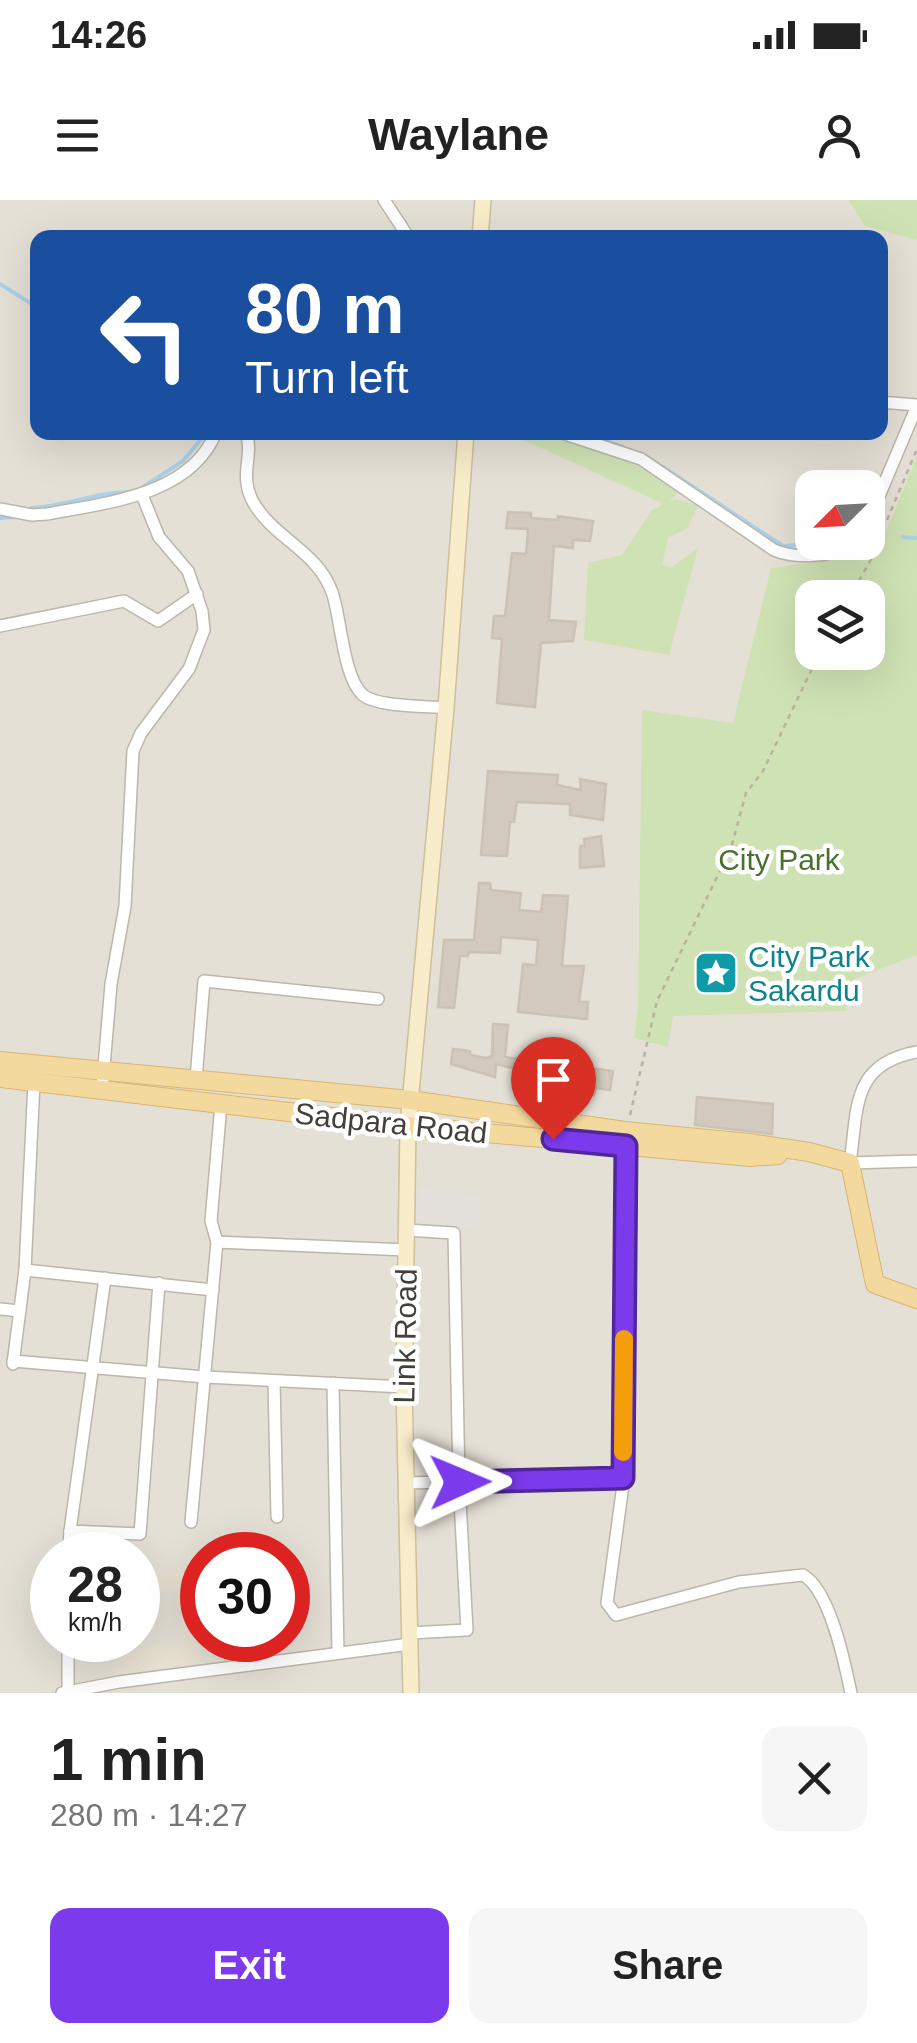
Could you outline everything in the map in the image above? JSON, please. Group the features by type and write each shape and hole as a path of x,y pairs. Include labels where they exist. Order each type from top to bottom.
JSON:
{"main road":[{"path":"481,230 483,200"},
{"name":"Link Road","path":"411,1693 404,1387 408,1126 446,708 465,440"},
{"name":"Sadpara Road","path":"0,1060 410,1100 750,1158 808,1152 850,1163"},
{"name":"Sadpara Road","path":"0,1078 408,1126 625,1138"},
{"path":"850,1163 875,1284 917,1299"}],"street":[{"path":"384,200 404,230"},
{"path":"583,440 641,459 774,550 788,556 804,555 873,540 874,508 917,406 888,403"},
{"path":"0,509 47,514 142,495 191,466 212,440"},
{"path":"248,440 244,482 262,516 300,548 330,586 358,689 372,701 446,708"},
{"path":"102,1090 112,984 125,906 133,751 141,733 197,655 204,630 188,572 159,537 142,495"},
{"path":"0,626 124,601 158,621 197,594"},
{"path":"196,1079 204,981 378,999"},
{"path":"917,1052 888,1059 865,1078 850,1163 917,1160"},
{"path":"34,1082 25,1270 13,1365 404,1387"},
{"path":"191,1522 217,1242 211,1220 221,1104"},
{"path":"625,1138 623,1478 607,1603 616,1615 724,1586 803,1575 819,1591 851,1693"},
{"path":"67,1662 65,1692 120,1688 467,1630 454,1233 406,1230"},
{"path":"217,1242 406,1250"},
{"path":"25,1270 213,1290"},
{"path":"105,1278 70,1531 140,1534 159,1282"},
{"path":"0,1309 20,1312"},
{"path":"274,1380 277,1517"},
{"path":"333,1384 338,1653"},
{"path":"406,1483 623,1478"}],"path":[{"path":"625,1138 657,1001 730,848 746,792 762,771 811,670"}],"shaded area":[{"path":"0,200 917,200 917,1693 0,1693"},
{"path":"420,1187 481,1197 478,1228 415,1224"},
{"path":"180,1570 180,1630 177,1590 160,1592 160,1571"},
{"path":"180,1643 180,1662 201,1663 114,1675 114,1662 160,1662 160,1646"}],"green space":[{"path":"848,200 917,200 917,240 865,226"},
{"path":"523,440 565,440 596,448 676,488 676,495 669,502 677,499 698,505 688,528 668,538 662,565 672,567 698,548 669,655 584,640 588,563 622,555 652,510 664,504"},
{"name":"City Park","path":"917,456 917,955 852,980 846,1011 673,1016 668,1047 634,1038 638,1007 642,710 733,723 771,568 833,560 885,560 885,534"}],"building":[{"path":"508,512 531,513 531,518 558,520 558,516 593,521 590,541 573,540 573,548 554,546 549,620 576,622 573,641 541,643 535,707 497,703 502,639 492,638 494,616 505,616 512,553 526,554 528,529 506,528"},
{"path":"488,771 558,775 557,785 581,790 580,779 606,784 603,820 570,815 570,804 517,802 514,822 510,822 507,856 481,855"},
{"path":"601,836 604,866 580,868 580,846 585,846 584,839"},
{"path":"479,883 490,883 491,890 521,893 519,910 541,912 543,895 568,896 562,966 584,966 579,1002 588,1002 587,1019 518,1012 523,964 536,965 538,940 501,937 500,953 469,952 468,956 460,956 454,1008 438,1007 444,940 474,940"},
{"path":"493,1024 508,1025 505,1057 613,1071 610,1090 596,1088 594,1095 582,1093 581,1111 570,1110 573,1087 542,1082 540,1088 518,1085 520,1070 496,1064 495,1077 451,1064 453,1049 486,1058 492,1056"},
{"path":"697,1097 773,1104 772,1134 695,1125"}],"waterway":[{"path":"0,284 30,303"},
{"path":"143,487 183,461 200,440"},
{"path":"603,440 623,447"},
{"path":"646,456 783,546 795,545"},
{"path":"31,508 129,492"},
{"path":"0,518 15,517"},
{"path":"903,537 917,538"}],"slow traffic":[{"path":"623,1452 624,1339"}],"place":[{"name":"City Park Sakardu","path":"716,973"}],"route":[{"path":"460,1482 623,1478 626,1146 553,1139"}]}
